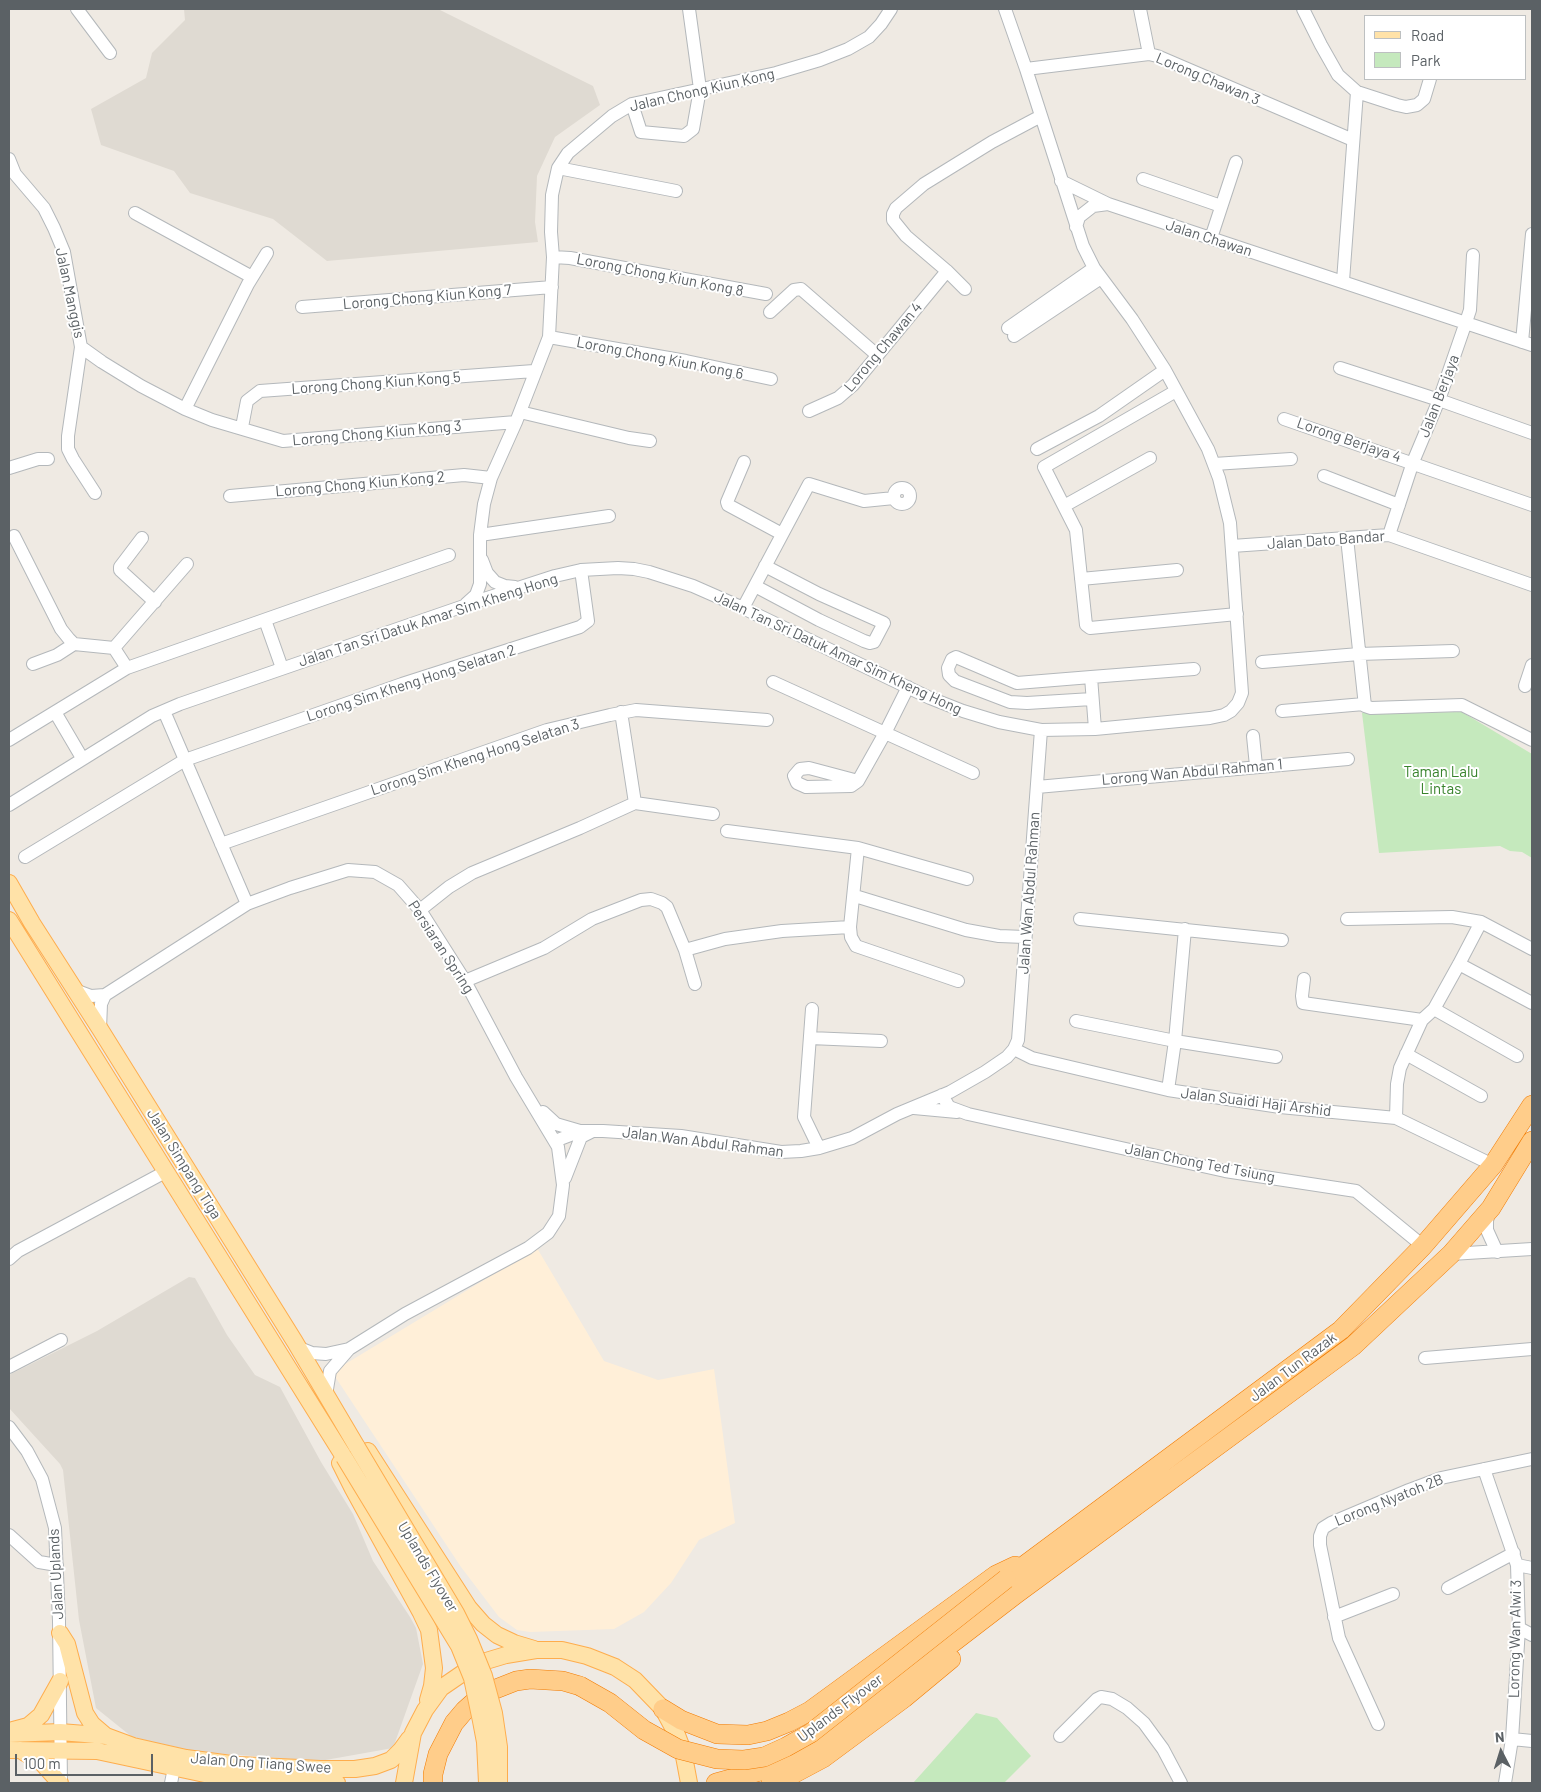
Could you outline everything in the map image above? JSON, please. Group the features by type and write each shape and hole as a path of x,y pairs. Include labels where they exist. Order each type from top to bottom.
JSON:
{"highway":[{"name":"Jalan Tun Razak","path":"1011,1586 1341,1330 1423,1246 1493,1165 1532,1105"},
{"name":"Jalan Tun Razak","path":"1042,1563 1353,1346 1451,1254 1491,1208 1532,1140"},
{"path":"663,1709 681,1720 718,1734 748,1734 767,1731 810,1711 996,1575 1042,1563"},
{"path":"772,1783 823,1758 904,1698 1022,1601 1042,1563"},
{"name":"Uplands Flyover","path":"433,1783 433,1774 438,1754 454,1723 465,1710 483,1694 516,1681 530,1679 563,1681 580,1686 610,1703 644,1730 678,1748 717,1759 744,1760 764,1756 786,1747 811,1733 1011,1586"},
{"name":"Uplands Flyover","path":"716,1783 775,1768 818,1746 1011,1586"}],"main road":[{"name":"Jalan Simpang Tiga","path":"9,883 32,923 295,1342 342,1421 350,1452"},
{"name":"Jalan Simpang Tiga","path":"9,921 328,1431 350,1452"},
{"path":"342,1421 363,1444 469,1608 497,1635 536,1650"},
{"path":"328,1431 338,1458 353,1489 429,1630 434,1668 432,1686 425,1710"},
{"name":"Uplands Flyover","path":"350,1452 443,1618 472,1678 485,1742 487,1783"},
{"name":"Uplands Flyover","path":"350,1452 456,1613 469,1639 484,1676 494,1713 499,1747 499,1783"},
{"path":"60,1633 67,1644 85,1713 92,1724 106,1736"},
{"path":"404,1783 413,1733 425,1710 441,1688 476,1664 506,1655 536,1650 562,1650 587,1656 615,1668 635,1680 663,1709 683,1751 688,1783"},
{"path":"9,1732 28,1726 41,1715 60,1681"},
{"name":"Jalan Ong Tiang Swee","path":"9,1732 60,1732 106,1736 133,1746 186,1758 239,1765 355,1769 375,1766 391,1760 413,1733"},
{"path":"15,1750 42,1763 61,1783"},
{"name":"Jalan Ong Tiang Swee","path":"15,1750 106,1752 172,1776 337,1783"}],"street":[{"path":"77,9 110,53"},
{"path":"632,104 641,132 684,136 693,129 700,89 689,9"},
{"name":"Jalan Chong Kiun Kong","path":"464,606 476,595 480,584 480,535 484,504 491,478 518,417 534,371 549,337 553,256 551,232 552,195 558,168 568,153 620,110 632,104 776,73 820,60 848,49 869,37 882,24 891,9"},
{"path":"1005,9 1061,181"},
{"path":"1140,9 1149,54"},
{"path":"1303,9 1338,75 1357,92 1397,105 1417,105 1424,99 1430,80"},
{"name":"Lorong Chawan 3","path":"1026,69 1149,54 1353,140"},
{"path":"1343,281 1357,92"},
{"path":"965,289 906,236 893,220 893,214 896,208 924,184 992,142 1041,116"},
{"name":"Jalan Manggis","path":"9,159 15,174 44,208 64,252 81,347 68,436 68,449 95,493"},
{"path":"1211,238 1236,162"},
{"path":"558,168 676,191"},
{"path":"1143,179 1222,206"},
{"name":"Jalan Chawan","path":"1061,181 1108,204 1466,322 1527,344"},
{"name":"Jalan Tan Sri Datuk Amar Sim Kheng Hong","path":"9,805 82,758 152,716 164,711 282,668 519,587 581,570 618,568 650,572 693,586 908,687 963,711 999,722 1041,730 1095,729 1210,718 1224,715 1231,711 1238,704 1242,693 1230,523 1219,478 1208,449 1165,370 1132,319 1098,273 1083,246 1061,181"},
{"path":"1076,227 1079,217 1093,206 1108,204"},
{"path":"135,213 252,278"},
{"path":"1527,344 1532,234"},
{"path":"185,409 252,278 267,253"},
{"name":"Jalan Berjaya","path":"1389,535 1413,462 1439,400 1470,310 1474,255"},
{"name":"Lorong Chong Kiun Kong 8","path":"553,256 766,294"},
{"name":"Lorong Chawan 4","path":"809,411 838,398 853,385 947,271"},
{"path":"1011,332 1098,273"},
{"name":"Lorong Chong Kiun Kong 7","path":"302,307 552,287"},
{"path":"770,312 794,290 801,289 877,355"},
{"name":"Lorong Chong Kiun Kong 6","path":"549,337 686,361 770,379"},
{"name":"Lorong Chong Kiun Kong 3","path":"81,347 141,386 185,409 212,420 242,427 283,441 518,417 650,441"},
{"path":"1340,368 1532,433"},
{"path":"1037,449 1099,416 1165,370"},
{"name":"Lorong Chong Kiun Kong 5","path":"242,427 247,401 260,391 534,371"},
{"path":"1176,391 1044,467 1076,530 1086,625 1090,628 1237,614"},
{"name":"Lorong Berjaya 4","path":"1284,419 1413,462 1532,505"},
{"path":"1064,506 1150,458"},
{"path":"1214,464 1291,458"},
{"path":"9,468 38,459 48,459"},
{"path":"744,462 727,502 728,505 782,534"},
{"name":"Lorong Chong Kiun Kong 2","path":"230,496 464,475 491,478"},
{"path":"1324,476 1399,505"},
{"path":"743,608 809,484 864,501 894,498"},
{"path":"480,535 609,516"},
{"name":"Jalan Dato Bandar","path":"1232,546 1389,535 1532,585"},
{"path":"14,536 61,629 74,644"},
{"path":"142,538 120,567 120,570 155,602"},
{"path":"1347,538 1364,704"},
{"path":"9,740 127,668 450,555"},
{"name":"Jalan Chong Kiun Kong","path":"480,555 487,573 495,582 505,586 519,587"},
{"path":"114,648 187,564"},
{"path":"755,586 864,642 874,642 884,623 819,594 765,566"},
{"name":"Lorong Sim Kheng Hong Selatan 2","path":"185,760 402,684 580,628 588,621 581,570"},
{"path":"1081,579 1177,570"},
{"path":"265,620 282,668"},
{"path":"33,664 57,655 74,644 114,648"},
{"path":"114,648 127,668"},
{"path":"1262,662 1359,654 1453,651"},
{"path":"1092,699 1027,703 1010,702 955,680 949,675 948,668 952,659 956,657 1017,683 1194,670"},
{"path":"1525,686 1532,665"},
{"path":"1091,677 1095,729"},
{"path":"773,682 973,773"},
{"path":"858,781 908,687"},
{"path":"1282,711 1364,704 1371,708 1462,705 1532,740"},
{"name":"Lorong Sim Kheng Hong Selatan 3","path":"221,844 547,730 621,712 636,710 767,720"},
{"path":"164,711 246,904"},
{"path":"55,712 82,758"},
{"path":"621,712 634,802"},
{"name":"Jalan Wan Abdul Rahman","path":"555,1141 587,1131 681,1136 782,1152 802,1152 852,1138 897,1114 946,1093 985,1072 1007,1057 1014,1049 1018,1040 1041,730"},
{"path":"1253,736 1256,766"},
{"name":"Lorong Wan Abdul Rahman 1","path":"1037,787 1348,759"},
{"path":"25,857 185,760"},
{"path":"420,910 472,873 580,828 634,802 713,814"},
{"path":"727,831 858,848 967,879"},
{"path":"858,848 855,896 850,927 851,937 856,946 958,980"},
{"name":"Persiaran Spring","path":"105,995 246,904 329,874 348,870 375,872 398,885 420,910 465,982 516,1077 555,1141"},
{"path":"855,896 966,930 999,936 1025,937"},
{"path":"465,982 544,948 592,919 641,900 651,900 662,903 667,907 685,950 695,984"},
{"path":"1347,919 1452,917 1481,922 1532,950"},
{"path":"1080,919 1282,940"},
{"path":"1396,1118 1397,1084 1400,1068 1406,1054 1422,1020 1434,1009 1481,922"},
{"path":"685,950 725,939 850,927"},
{"path":"1168,1090 1176,1041 1185,929"},
{"path":"1460,964 1532,1003"},
{"path":"1304,979 1303,1003 1422,1020"},
{"path":"75,990 91,996 105,995 101,1004 100,1029"},
{"path":"812,1009 804,1118 819,1148"},
{"path":"1434,1009 1517,1056"},
{"path":"1076,1022 1276,1057"},
{"path":"810,1038 881,1041"},
{"name":"Jalan Suaidi Haji Arshid","path":"1014,1049 1032,1058 1168,1090 1280,1107 1396,1118 1493,1165"},
{"path":"1406,1054 1481,1096"},
{"path":"946,1093 959,1112"},
{"path":"531,1100 556,1124 587,1131"},
{"name":"Jalan Chong Ted Tsiung","path":"912,1108 959,1112 1225,1171 1356,1191 1423,1246"},
{"path":"326,1395 330,1371 349,1349 405,1314 535,1243 548,1232 559,1216 563,1186 576,1148 581,1137 587,1131"},
{"path":"555,1141 561,1158 563,1186"},
{"path":"9,1259 18,1251 167,1171"},
{"path":"1491,1208 1487,1221 1487,1230 1496,1252"},
{"path":"1451,1254 1532,1249"},
{"path":"9,1368 61,1340"},
{"path":"295,1342 302,1349 312,1353 326,1354 349,1349"},
{"path":"1425,1358 1532,1350"},
{"name":"Jalan Uplands","path":"9,1428 27,1451 47,1493 55,1528 60,1633 61,1783"},
{"name":"Lorong Nyatoh 2B","path":"1334,1617 1320,1545 1320,1536 1323,1528 1441,1478 1532,1459"},
{"name":"Lorong Wan Alwi 3","path":"1484,1469 1515,1559 1519,1628 1512,1740 1505,1783"},
{"path":"9,1535 39,1562 57,1565"},
{"path":"1448,1588 1515,1559 1532,1568"},
{"path":"1378,1724 1339,1638 1334,1617 1393,1594"},
{"path":"1519,1628 1532,1635"},
{"path":"1060,1736 1096,1700 1106,1697 1112,1699 1144,1723 1163,1749 1181,1783"},
{"path":"1512,1740 1532,1741"}],"shaded area":[{"path":"184,9 438,9 593,86 600,105 555,137 537,176 535,222 538,242 327,261 273,219 190,193 174,171 101,145 91,109 146,78 152,53 185,20"},
{"path":"537,1248 604,1361 658,1380 714,1369 735,1523 699,1540 671,1583 644,1612 614,1629 530,1632 517,1630 499,1617 461,1567 332,1372"},
{"path":"189,1277 195,1278 227,1335 255,1375 280,1387 321,1462 353,1514 373,1561 416,1628 423,1664 393,1748 320,1761 198,1752 132,1737 96,1708 79,1620 63,1470 60,1464 9,1408 9,1375 97,1331"}],"green space":[{"name":"Taman Lalu Lintas","path":"1462,712 1532,754 1532,858 1522,852 1510,851 1500,846 1379,853 1362,713"},
{"path":"976,1713 997,1718 1031,1756 1004,1783 913,1783"}]}
